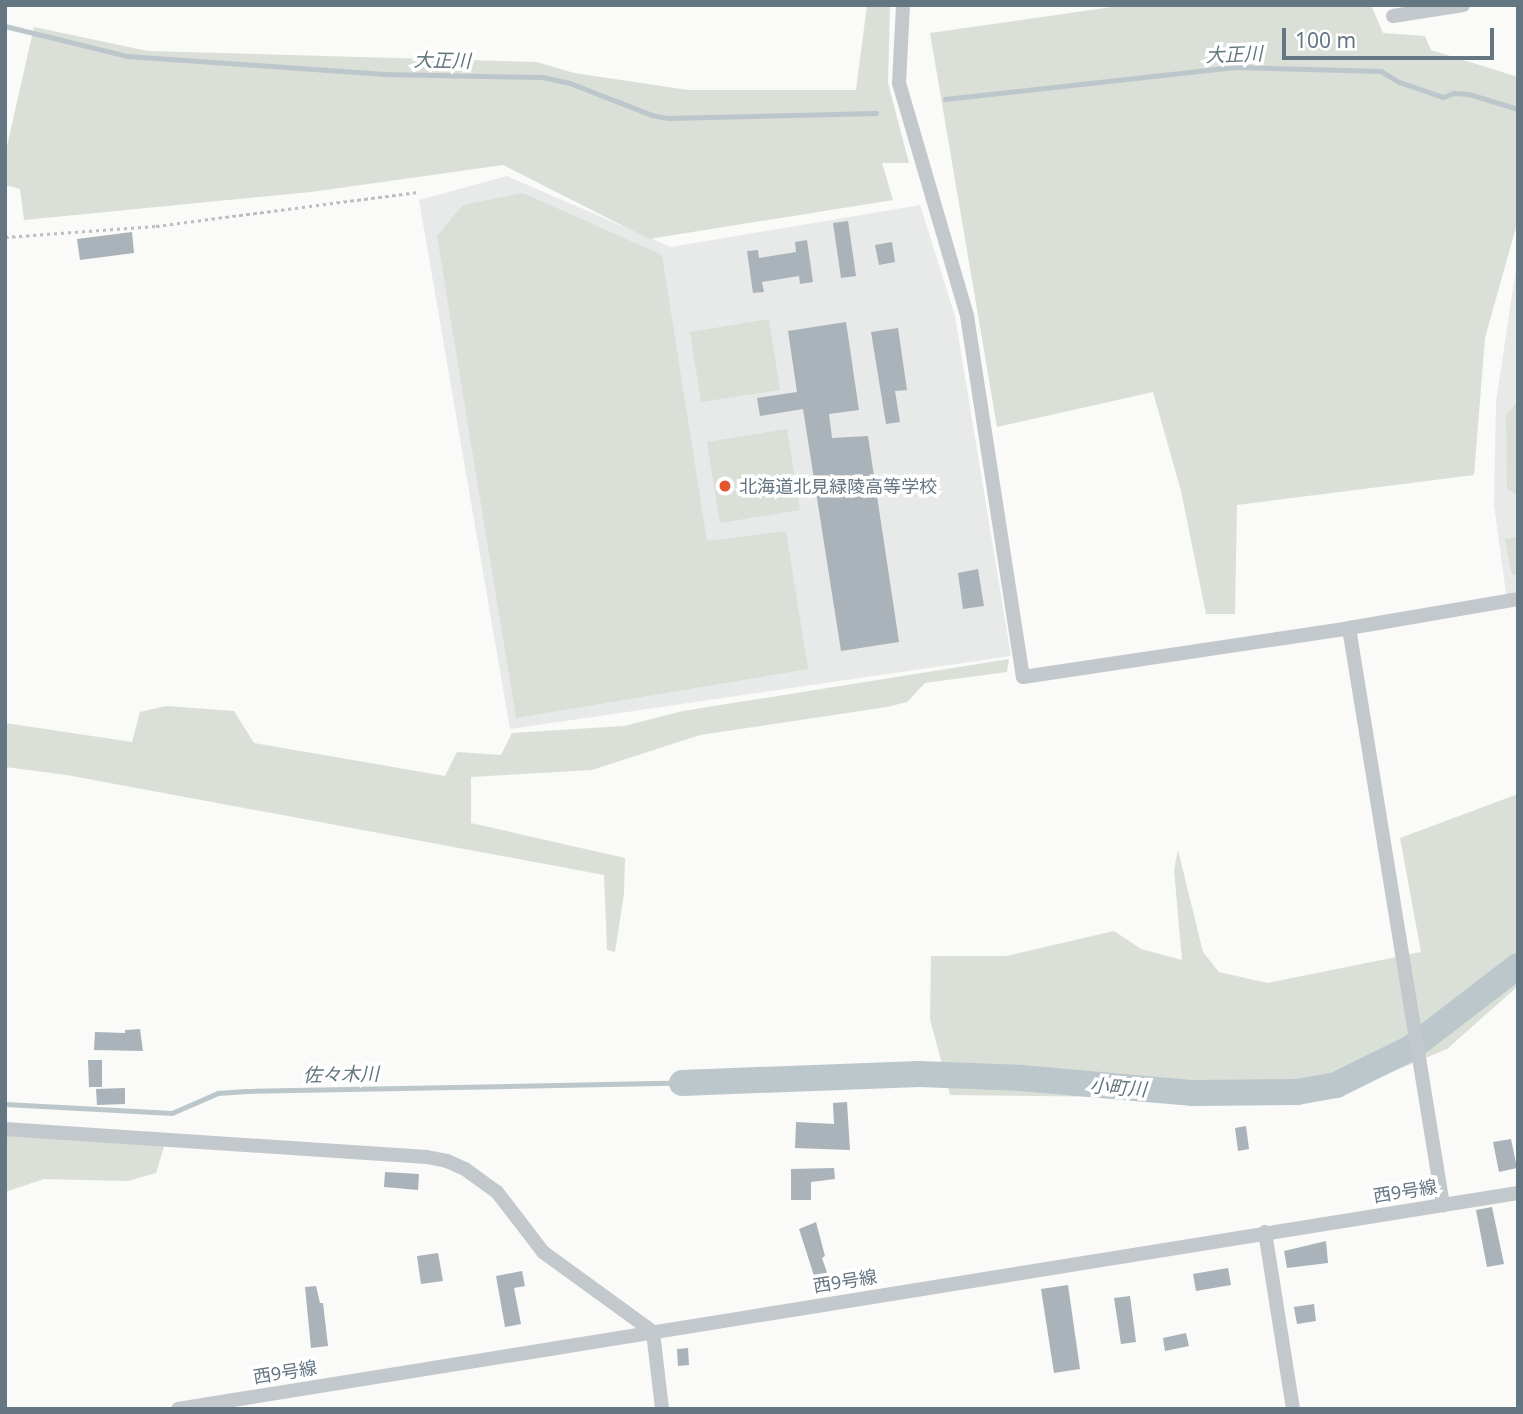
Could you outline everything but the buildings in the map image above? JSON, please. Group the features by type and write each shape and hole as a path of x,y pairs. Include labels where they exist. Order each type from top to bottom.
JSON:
{"street":[{"path":"904,5 899,83 967,316 1023,677 1349,628 1518,599"},
{"path":"1393,16 1463,5"},
{"path":"1349,628 1443,1205"},
{"path":"5,1129 427,1157 447,1161 465,1169 497,1192 543,1252 653,1332 662,1409"},
{"name":"西9号線","path":"178,1409 1518,1193"},
{"path":"1265,1232 1293,1409"}],"path":[{"path":"5,237 156,226 418,192"}],"shaded area":[{"path":"867,5 890,5 888,83 909,163 882,163 893,200 649,239 503,165 311,192 24,220 20,189 5,185 5,155 34,27 148,51 537,62 574,73 688,90 856,90"},
{"path":"1371,5 1383,33 1425,36 1431,50 1518,77 1518,220 1485,338 1474,475 1237,505 1235,614 1206,614 1181,491 1153,392 997,427 930,33 1119,6"},
{"name":"北海道北見緑陵高等学校","path":"507,176 671,247 920,205 955,316 1011,656 510,729 419,200"},
{"path":"523,193 662,255 707,541 786,531 808,669 516,718 437,236 463,205"},
{"path":"1518,255 1518,599 1507,601 1494,505 1496,402"},
{"path":"769,319 780,390 701,402 690,332"},
{"path":"1518,401 1518,496 1507,488 1506,415"},
{"path":"787,429 800,510 720,523 707,442"},
{"path":"1518,537 1518,574 1512,575 1505,539"},
{"path":"1009,659 1007,672 925,683 907,702 887,707 700,735 592,770 471,777 471,823 625,858 624,894 615,952 607,950 604,875 67,775 5,767 5,723 132,742 140,712 166,706 234,711 254,743 445,776 457,752 501,755 512,733 624,726 683,711"},
{"path":"1518,794 1518,986 1447,1049 1334,1096 1141,1102 1111,1097 950,1095 930,1019 931,956 1006,956 1114,931 1141,949 1182,960 1174,870 1178,850 1203,952 1219,972 1267,983 1421,952 1400,838"},
{"path":"5,1133 166,1140 156,1173 128,1181 44,1179 5,1192"}],"waterway":[{"name":"大正川","path":"5,26 127,56 384,74 542,77 570,83 652,115 668,118 876,113"},
{"name":"大正川","path":"945,99 1234,67 1381,71 1399,82 1443,97 1454,93 1469,94 1518,109"},
{"name":"小町川","path":"682,1083 919,1074 1021,1078 1193,1093 1297,1092 1336,1085 1411,1048 1518,966"},
{"name":"佐々木川","path":"5,1104 172,1113 218,1093 246,1091 682,1083"}],"place":[{"name":"北海道北見緑陵高等学校","path":"725,486"}]}
